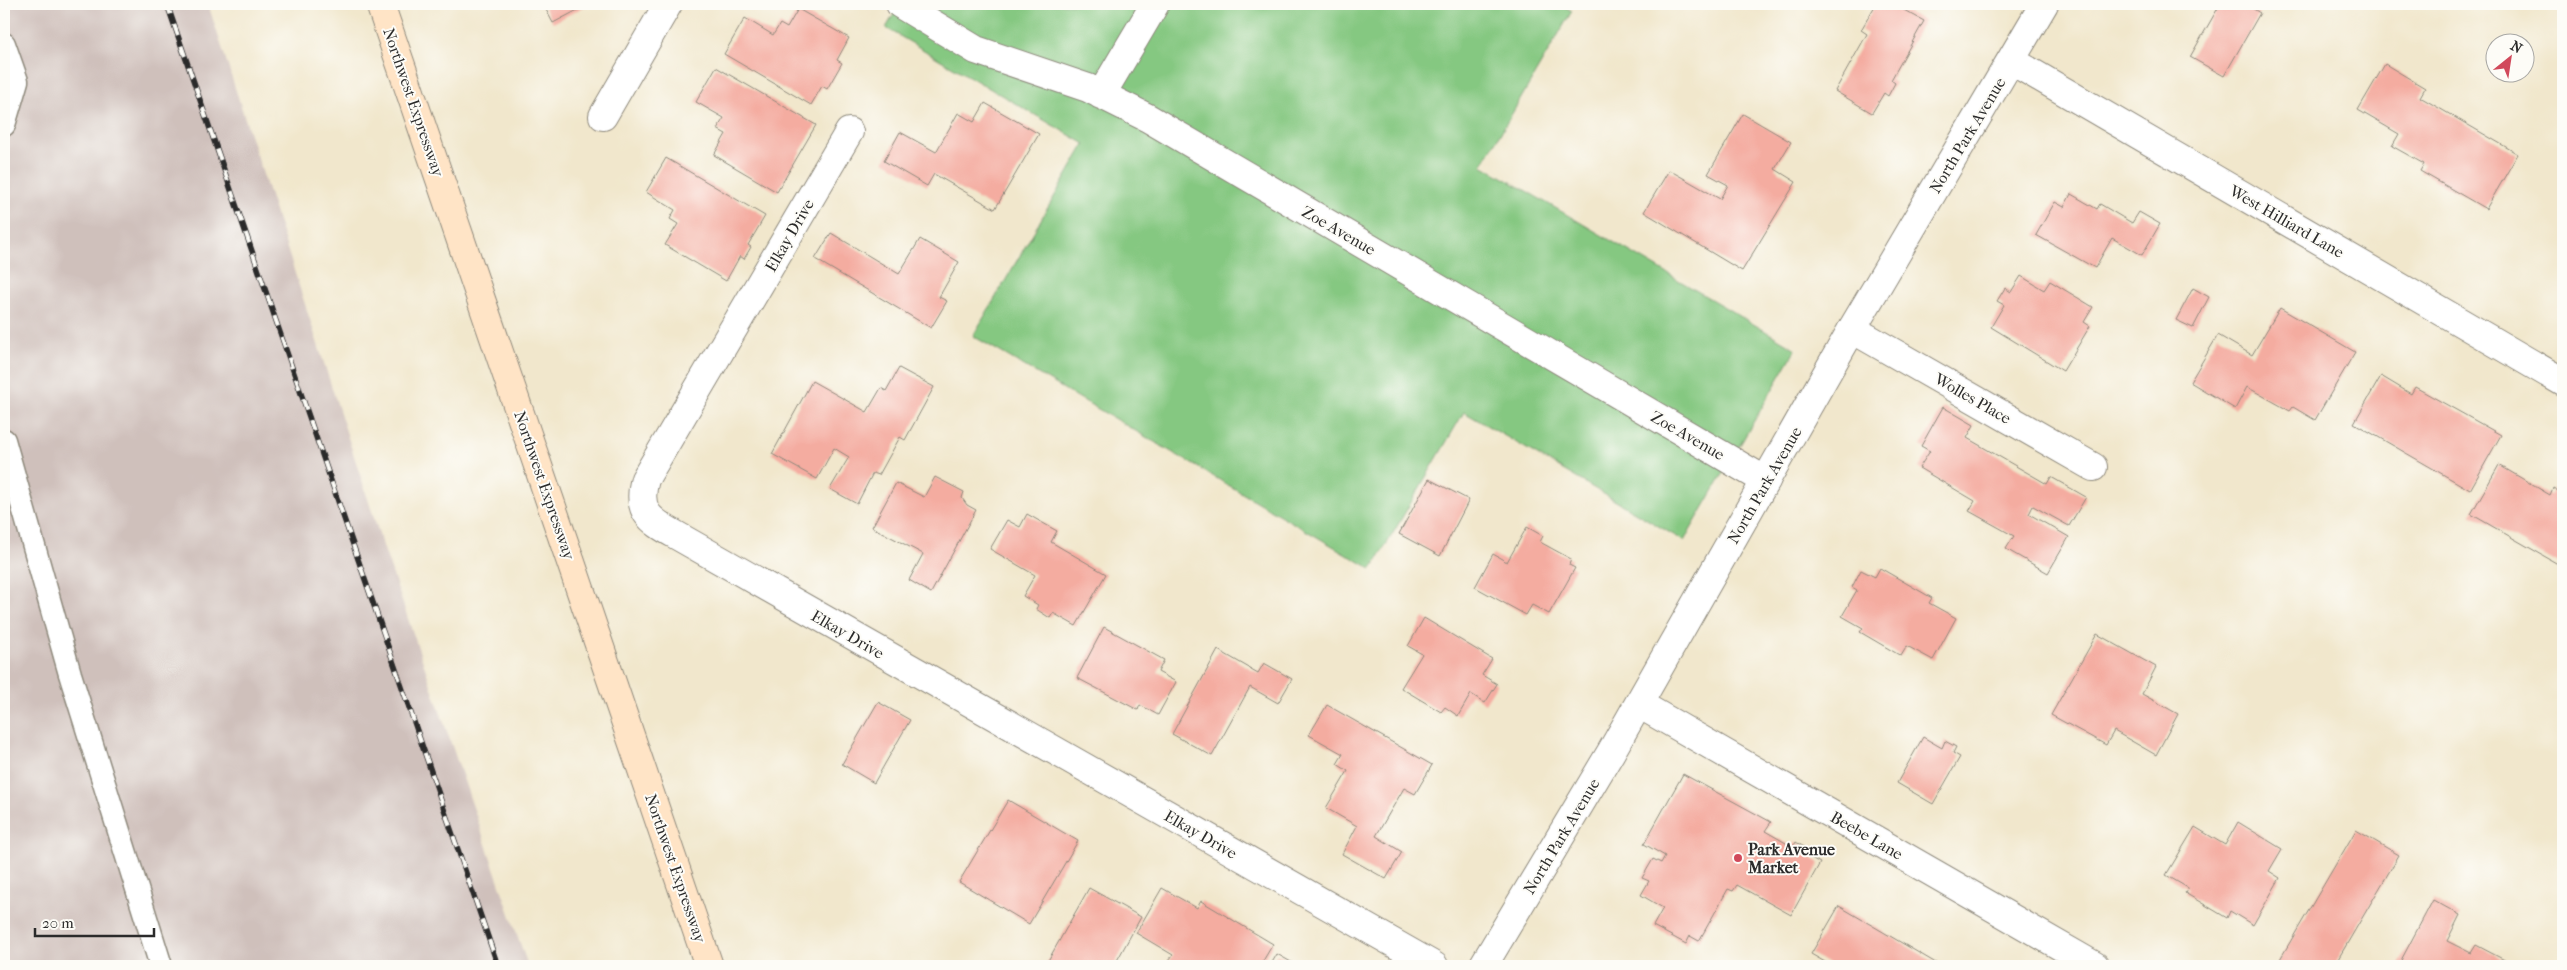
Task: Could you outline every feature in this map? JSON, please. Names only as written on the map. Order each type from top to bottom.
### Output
[{"type":"main road","name":"Northwest Expressway","points":[[380,4],[709,966]]},
{"type":"street","points":[[603,116],[668,4]]},
{"type":"street","name":"Zoe Avenue","points":[[900,4],[976,50],[1088,88],[1148,118],[1766,481]]},
{"type":"street","points":[[1101,95],[1155,4]]},
{"type":"street","name":"North Park Avenue","points":[[1483,966],[1639,704],[1852,329],[2044,4]]},
{"type":"street","name":"West Hilliard Lane","points":[[2012,61],[2563,382]]},
{"type":"street","name":"Elkay Drive","points":[[849,132],[645,479],[642,502],[646,513],[656,523],[676,535],[1434,966]]},
{"type":"street","name":"Wolles Place","points":[[1852,329],[2093,467]]},
{"type":"street","name":"Beebe Lane","points":[[1639,704],[2095,966]]},
{"type":"lane","points":[[4,44],[17,81],[4,125]]},
{"type":"lane","points":[[4,440],[70,674],[161,966]]},
{"type":"shaded area","points":[[4,4],[208,4],[385,552],[528,966],[4,966]]},
{"type":"green space","points":[[900,4],[1560,4],[1572,11],[1482,165],[1796,349],[1684,541],[1464,412],[1372,569],[973,336],[1085,144],[886,28]]},
{"type":"building","points":[[543,4],[589,4],[553,23]]},
{"type":"building","points":[[1876,4],[1893,4],[1924,21],[1891,80],[1895,83],[1888,96],[1884,93],[1872,113],[1835,91],[1867,34],[1861,30]]},
{"type":"building","points":[[2210,4],[2248,4],[2260,13],[2224,76],[2190,57],[2218,8]]},
{"type":"building","points":[[798,9],[849,38],[837,60],[842,63],[827,89],[822,86],[811,105],[724,54],[745,18],[773,35],[780,24],[787,28]]},
{"type":"building","points":[[2385,64],[2425,88],[2420,97],[2518,154],[2486,209],[2420,171],[2424,164],[2392,146],[2399,134],[2358,110]]},
{"type":"building","points":[[716,67],[816,125],[777,192],[714,155],[726,134],[717,129],[724,118],[696,102]]},
{"type":"building","points":[[985,103],[1039,134],[995,209],[934,174],[927,186],[884,161],[900,132],[936,152],[958,113],[974,122]]},
{"type":"building","points":[[1743,114],[1791,142],[1775,169],[1796,182],[1742,271],[1644,212],[1669,170],[1720,199],[1728,185],[1708,174]]},
{"type":"building","points":[[666,158],[765,216],[748,245],[751,247],[744,259],[740,256],[726,281],[665,245],[678,224],[670,219],[675,210],[646,192]]},
{"type":"building","points":[[2071,194],[2097,209],[2100,204],[2132,223],[2139,212],[2160,224],[2142,255],[2112,238],[2095,268],[2036,235],[2055,202],[2064,207]]},
{"type":"building","points":[[831,233],[899,274],[920,239],[959,262],[939,297],[947,301],[931,328],[815,259]]},
{"type":"building","points":[[2021,276],[2044,290],[2050,281],[2093,307],[2084,322],[2090,326],[2063,371],[1991,327],[2004,305],[1997,301],[2005,288],[2011,292]]},
{"type":"building","points":[[2193,288],[2209,297],[2193,328],[2176,320]]},
{"type":"building","points":[[2280,308],[2355,352],[2315,420],[2293,407],[2290,411],[2247,387],[2235,409],[2190,382],[2218,335],[2252,355]]},
{"type":"building","points":[[899,368],[934,387],[905,440],[900,437],[879,475],[873,473],[857,504],[830,489],[849,457],[834,448],[817,479],[772,454],[812,381],[867,412],[881,388],[886,391]]},
{"type":"building","points":[[2381,376],[2411,394],[2415,387],[2501,435],[2470,490],[2354,423]]},
{"type":"building","points":[[1943,407],[1974,425],[1967,438],[2047,484],[2051,477],[2086,497],[2069,526],[2033,506],[2029,514],[2069,537],[2048,573],[2006,549],[2014,536],[1969,511],[1975,501],[1919,468],[1930,451],[1921,446]]},
{"type":"building","points":[[2499,465],[2550,495],[2553,488],[2562,493],[2563,490],[2563,567],[2471,514]]},
{"type":"building","points":[[935,477],[964,492],[962,498],[967,505],[976,510],[931,593],[909,580],[923,554],[872,527],[896,483],[924,497]]},
{"type":"building","points":[[1429,479],[1469,500],[1440,556],[1399,534]]},
{"type":"building","points":[[1027,514],[1057,531],[1051,542],[1106,574],[1076,626],[1053,613],[1050,618],[1036,609],[1038,605],[1023,596],[1035,575],[990,549],[1007,520],[1020,527]]},
{"type":"building","points":[[1527,527],[1543,536],[1540,542],[1571,559],[1569,565],[1575,568],[1549,614],[1532,605],[1526,615],[1475,587],[1493,554],[1507,562]]},
{"type":"building","points":[[1880,568],[1932,598],[1929,603],[1956,618],[1933,660],[1907,646],[1901,656],[1860,632],[1863,628],[1842,616],[1857,590],[1852,587],[1861,570],[1875,577]]},
{"type":"building","points":[[1424,618],[1492,659],[1482,675],[1497,684],[1485,703],[1471,694],[1458,716],[1445,707],[1441,712],[1401,688],[1422,654],[1408,646]]},
{"type":"building","points":[[1104,627],[1164,660],[1158,672],[1176,682],[1158,715],[1140,705],[1138,710],[1077,678]]},
{"type":"building","points":[[2097,634],[2156,667],[2142,694],[2178,714],[2156,755],[2114,731],[2106,745],[2051,715]]},
{"type":"building","points":[[1218,650],[1258,673],[1264,663],[1292,679],[1278,703],[1250,687],[1212,756],[1172,734]]},
{"type":"building","points":[[878,702],[910,720],[874,783],[842,764]]},
{"type":"building","points":[[1327,705],[1432,765],[1415,794],[1404,788],[1376,836],[1402,852],[1386,879],[1342,854],[1357,826],[1326,808],[1348,771],[1337,764],[1343,754],[1309,735]]},
{"type":"building","points":[[1923,737],[1942,748],[1945,741],[1956,747],[1953,753],[1960,757],[1933,804],[1897,783]]},
{"type":"building","name":"Park Avenue Market","points":[[1683,774],[1771,822],[1765,831],[1793,847],[1796,842],[1804,847],[1801,852],[1820,863],[1791,915],[1737,885],[1733,891],[1728,889],[1699,941],[1690,936],[1686,944],[1653,926],[1663,908],[1641,895],[1649,881],[1642,878],[1653,859],[1661,863],[1665,856],[1644,844]]},
{"type":"building","points":[[1008,800],[1078,841],[1029,924],[959,882]]},
{"type":"building","points":[[2238,822],[2282,849],[2269,871],[2280,878],[2253,925],[2230,911],[2227,918],[2185,893],[2188,888],[2166,875],[2195,827],[2225,845]]},
{"type":"building","points":[[2356,830],[2399,855],[2334,966],[2276,966]]},
{"type":"building","points":[[1089,888],[1141,917],[1114,966],[1045,966]]},
{"type":"building","points":[[1162,888],[1197,908],[1201,901],[1273,944],[1260,966],[1179,966],[1169,960],[1173,955],[1136,933]]},
{"type":"building","points":[[2433,900],[2460,915],[2447,941],[2471,953],[2476,945],[2516,966],[2398,966]]},
{"type":"building","points":[[1839,906],[1941,966],[1832,966],[1811,954]]},
{"type":"building","points":[[1277,954],[1298,966],[1270,966]]},
{"type":"railway","points":[[167,4],[498,966]]},
{"type":"place","name":"Park Avenue Market","points":[[1738,858]]}]
